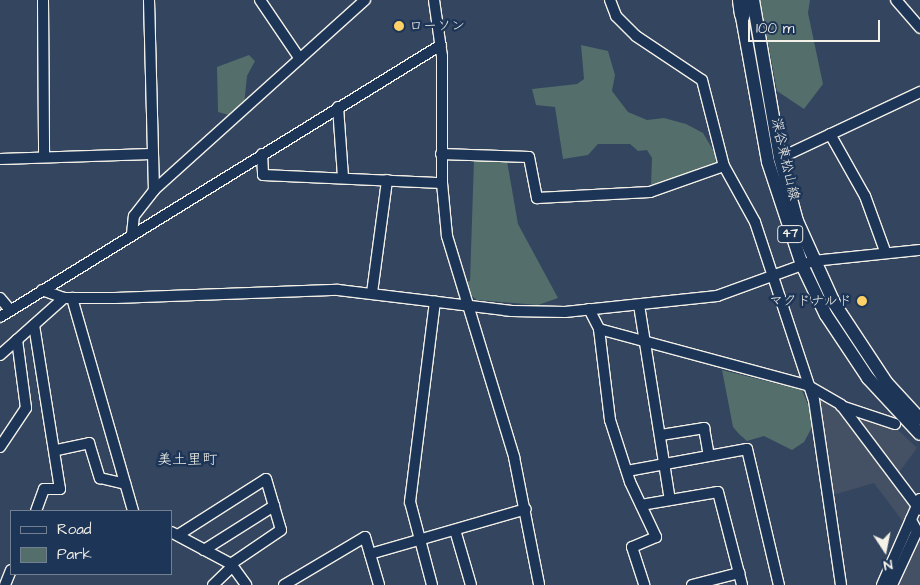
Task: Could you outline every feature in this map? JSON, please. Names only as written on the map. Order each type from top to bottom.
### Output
[{"type":"main road","name":"深谷東松山線","points":[[753,0],[780,158],[808,263],[826,315],[868,378],[920,434]]},
{"type":"main road","name":"深谷東松山線","points":[[740,5],[777,199],[808,263],[864,351],[920,419]]},
{"type":"street","points":[[43,0],[44,155]]},
{"type":"street","points":[[149,0],[151,154],[154,190]]},
{"type":"street","points":[[260,0],[300,59]]},
{"type":"street","points":[[132,234],[134,216],[154,190],[365,0]]},
{"type":"street","points":[[434,0],[441,45],[442,184],[447,236],[526,509],[539,585]]},
{"type":"street","points":[[610,0],[616,16],[636,36],[702,80],[724,166],[755,222],[819,421],[841,585]]},
{"type":"street","points":[[896,0],[920,28]]},
{"type":"street","points":[[0,317],[441,45]]},
{"type":"street","points":[[780,158],[920,92]]},
{"type":"street","points":[[338,107],[343,177]]},
{"type":"street","points":[[830,134],[865,196],[885,252]]},
{"type":"street","points":[[0,159],[44,155],[151,154]]},
{"type":"street","points":[[262,154],[263,174],[442,184]]},
{"type":"street","points":[[442,154],[529,157],[537,198],[650,192],[724,166]]},
{"type":"street","points":[[372,294],[387,180]]},
{"type":"street","points":[[42,290],[68,298],[214,297],[326,289],[527,312],[589,310],[717,296],[808,263],[885,252],[920,250]]},
{"type":"street","points":[[0,298],[10,310]]},
{"type":"street","points":[[1,352],[68,298]]},
{"type":"street","points":[[68,298],[133,510]]},
{"type":"street","points":[[432,585],[418,540],[410,481],[435,302]]},
{"type":"street","points":[[639,305],[642,340],[661,436],[670,500]]},
{"type":"street","points":[[589,310],[599,329],[610,420],[627,471],[656,536],[632,547],[644,585]]},
{"type":"street","points":[[34,325],[57,450],[60,489],[44,489],[36,510]]},
{"type":"street","points":[[599,329],[642,340],[723,366],[806,385],[840,405],[895,424]]},
{"type":"street","points":[[0,447],[26,408],[16,340]]},
{"type":"street","points":[[840,405],[919,506],[882,585]]},
{"type":"street","points":[[661,436],[704,428],[709,456]]},
{"type":"street","points":[[57,450],[90,443],[100,478],[125,484]]},
{"type":"street","points":[[627,471],[747,449],[779,585]]},
{"type":"street","points":[[212,585],[232,565],[282,530],[266,479],[175,534],[232,565],[246,585]]},
{"type":"street","points":[[641,505],[718,492],[742,585]]},
{"type":"street","points":[[204,550],[274,506]]},
{"type":"street","points":[[370,554],[526,509]]},
{"type":"street","points":[[892,585],[917,531],[912,520]]},
{"type":"street","points":[[455,530],[471,585]]},
{"type":"street","points":[[284,585],[365,537],[379,585]]},
{"type":"street","points":[[5,585],[10,572]]},
{"type":"street","points":[[692,585],[739,573]]},
{"type":"shaded area","points":[[814,393],[896,428],[917,448],[895,478],[920,507],[920,585],[885,585],[904,523],[874,483],[833,495]]},
{"type":"green space","points":[[760,0],[810,0],[808,13],[823,84],[804,109],[777,91]]},
{"type":"green space","points":[[581,45],[608,51],[615,75],[612,91],[628,112],[647,120],[664,118],[686,124],[703,133],[716,155],[715,166],[651,185],[652,158],[647,150],[638,151],[630,144],[598,144],[588,155],[563,159],[555,107],[536,105],[532,89],[577,84],[584,79]]},
{"type":"green space","points":[[249,55],[255,61],[247,76],[244,105],[229,115],[218,112],[217,67]]},
{"type":"green space","points":[[474,159],[507,161],[518,224],[558,298],[538,305],[477,300],[469,294],[465,283],[470,281]]},
{"type":"green space","points":[[722,370],[802,390],[815,422],[804,442],[792,450],[764,436],[747,441],[739,434],[733,427]]},
{"type":"place","name":"ローソン","points":[[399,26]]},
{"type":"place","name":"マクドナルド","points":[[862,301]]},
{"type":"district","name":"美土里町","points":[[187,460]]}]
